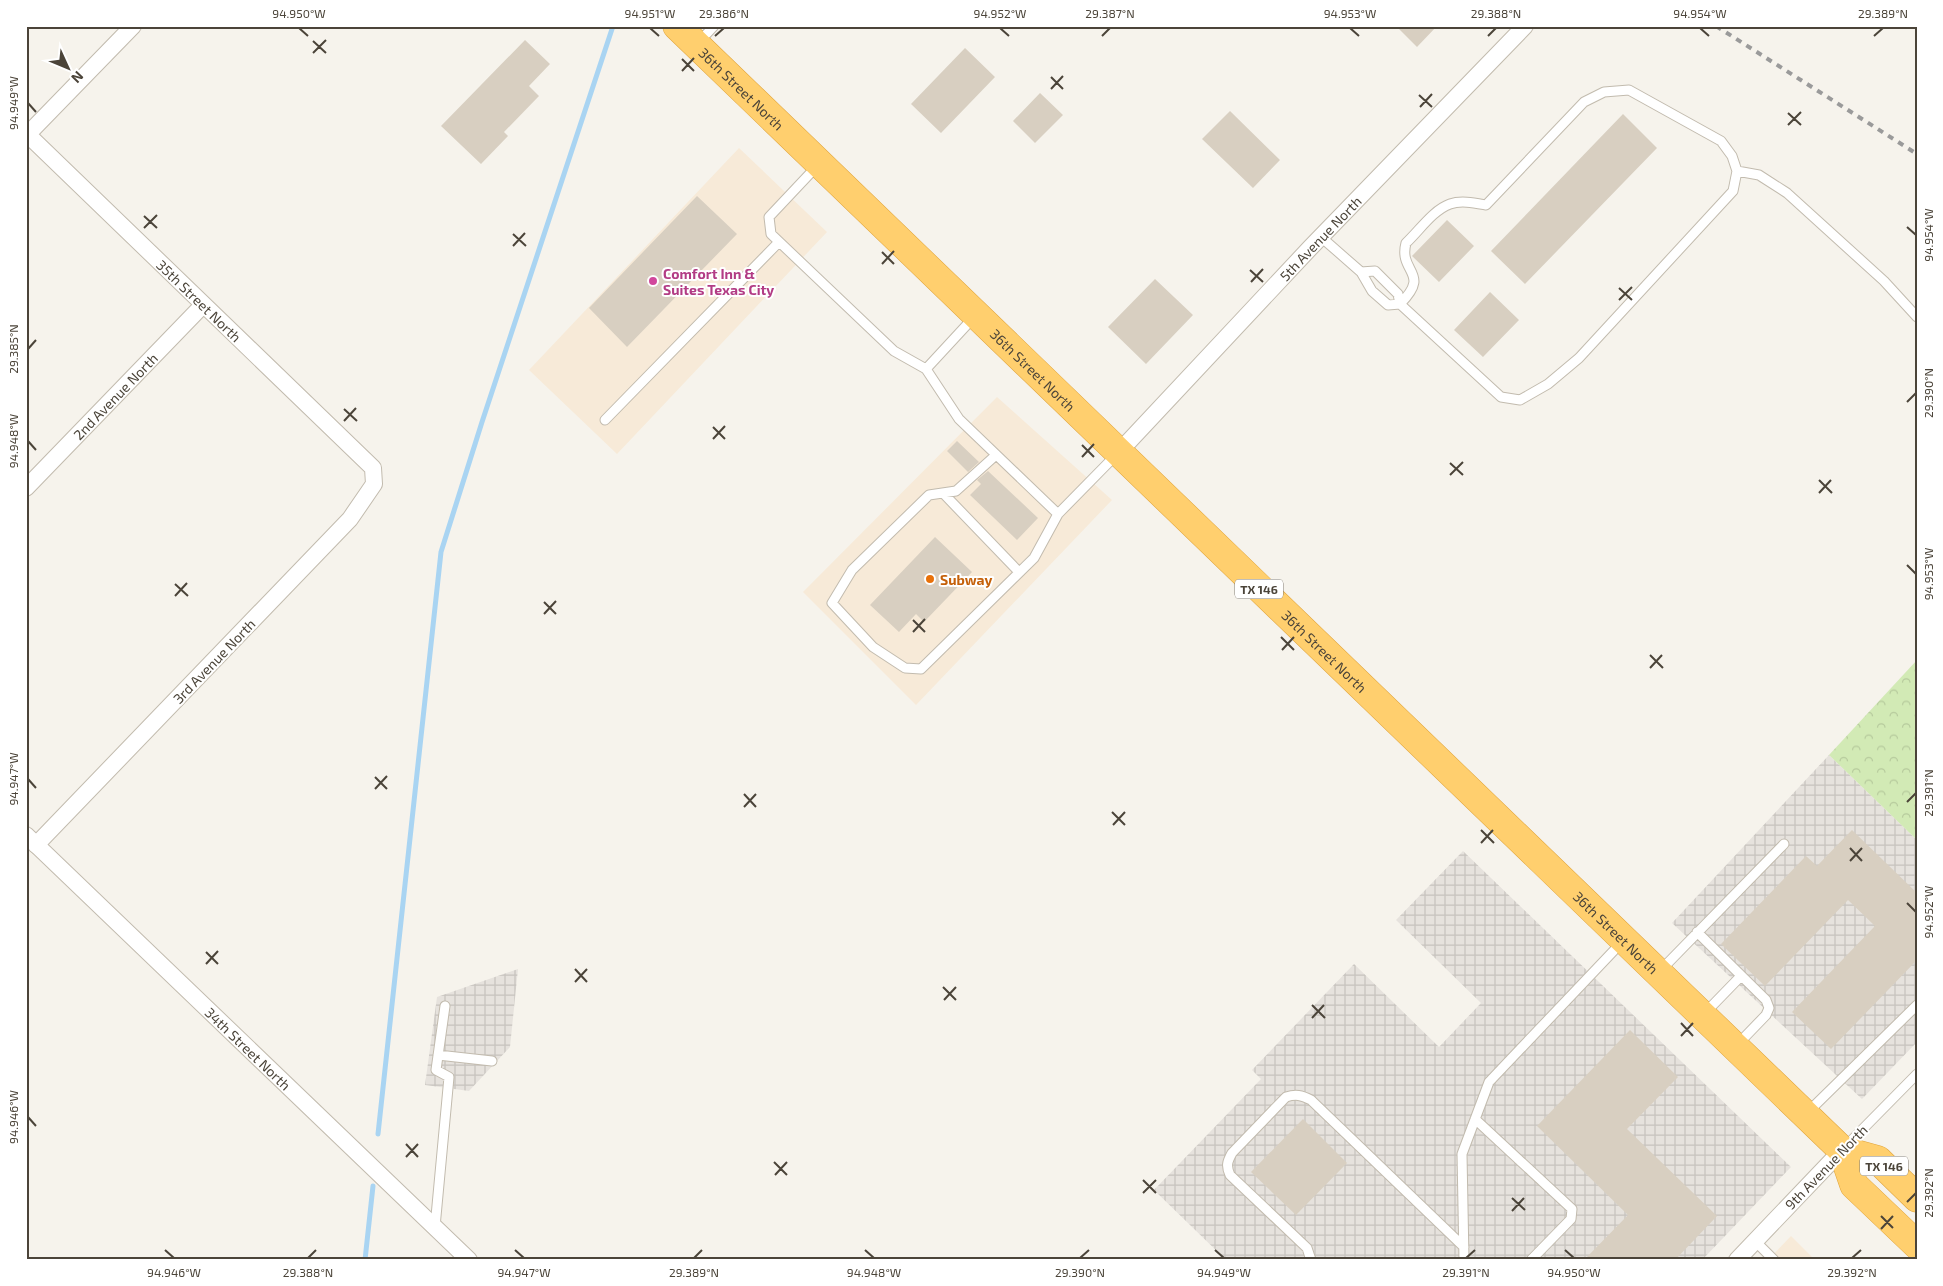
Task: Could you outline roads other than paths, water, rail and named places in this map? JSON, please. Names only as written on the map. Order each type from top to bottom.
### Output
[{"type":"highway","name":"36th Street North","points":[[677,26],[705,36],[820,164],[1842,1150]]},
{"type":"highway","name":"TX 146","points":[[1842,1150],[1878,1160],[1917,1198]]},
{"type":"highway","name":"TX 146","points":[[1842,1150],[1854,1185],[1917,1245]]},
{"type":"street","points":[[27,134],[133,26]]},
{"type":"street","name":"5th Avenue North","points":[[1118,453],[1321,237],[1525,26]]},
{"type":"street","name":"35th Street North","points":[[27,134],[373,468]]},
{"type":"street","name":"2nd Avenue North","points":[[26,488],[203,305]]},
{"type":"street","name":"3rd Avenue North","points":[[31,840],[350,519],[374,484],[373,468]]},
{"type":"street","name":"34th Street North","points":[[31,840],[469,1260]]},
{"type":"street","name":"9th Avenue North","points":[[1737,1260],[1842,1150]]},
{"type":"lane","points":[[1321,237],[1361,272],[1372,291],[1388,305],[1400,304],[1413,291],[1415,279],[1404,251],[1406,243],[1440,210],[1451,204],[1464,202],[1486,205],[1584,102],[1604,92],[1629,90],[1721,141],[1732,156],[1737,171],[1733,191],[1579,358],[1548,384],[1520,400],[1501,397],[1400,304],[1398,294],[1375,271],[1361,272]]},
{"type":"lane","points":[[820,164],[769,217],[771,234],[894,351],[926,369],[959,419],[1058,514]]},
{"type":"lane","points":[[1737,171],[1759,175],[1787,193],[1884,281],[1917,318]]},
{"type":"lane","points":[[605,420],[779,242]]},
{"type":"lane","points":[[926,369],[976,315]]},
{"type":"lane","points":[[996,455],[956,491],[929,494],[852,570],[832,603],[873,647],[905,668],[921,669],[1034,558],[1058,514],[1118,453]]},
{"type":"lane","points":[[943,493],[1019,572]]},
{"type":"lane","points":[[1658,972],[1784,844]]},
{"type":"lane","points":[[1697,932],[1766,1000],[1769,1008],[1766,1015],[1736,1047]]},
{"type":"lane","points":[[1464,1260],[1462,1154],[1489,1082],[1624,940]]},
{"type":"lane","points":[[1702,1015],[1742,976]]},
{"type":"lane","points":[[1806,1114],[1917,1005]]},
{"type":"lane","points":[[435,1227],[449,1077],[436,1070],[445,1006]]},
{"type":"lane","points":[[438,1055],[492,1061]]},
{"type":"lane","name":"9th Avenue North","points":[[1842,1150],[1917,1074]]},
{"type":"lane","points":[[1311,1260],[1307,1248],[1230,1175],[1226,1168],[1232,1153],[1286,1097],[1293,1095],[1302,1095],[1311,1100],[1464,1247]]},
{"type":"lane","points":[[1475,1119],[1572,1209],[1571,1219],[1531,1260]]},
{"type":"lane","points":[[1754,1241],[1774,1260]]},
{"type":"waterway","points":[[378,1134],[441,552],[613,26]]},
{"type":"waterway","points":[[365,1260],[373,1186]]},
{"type":"railway","points":[[1716,26],[1917,154]]},
{"type":"place","name":"Comfort Inn & Suites Texas City","points":[[653,281]]},
{"type":"place","name":"Subway","points":[[930,579]]}]
